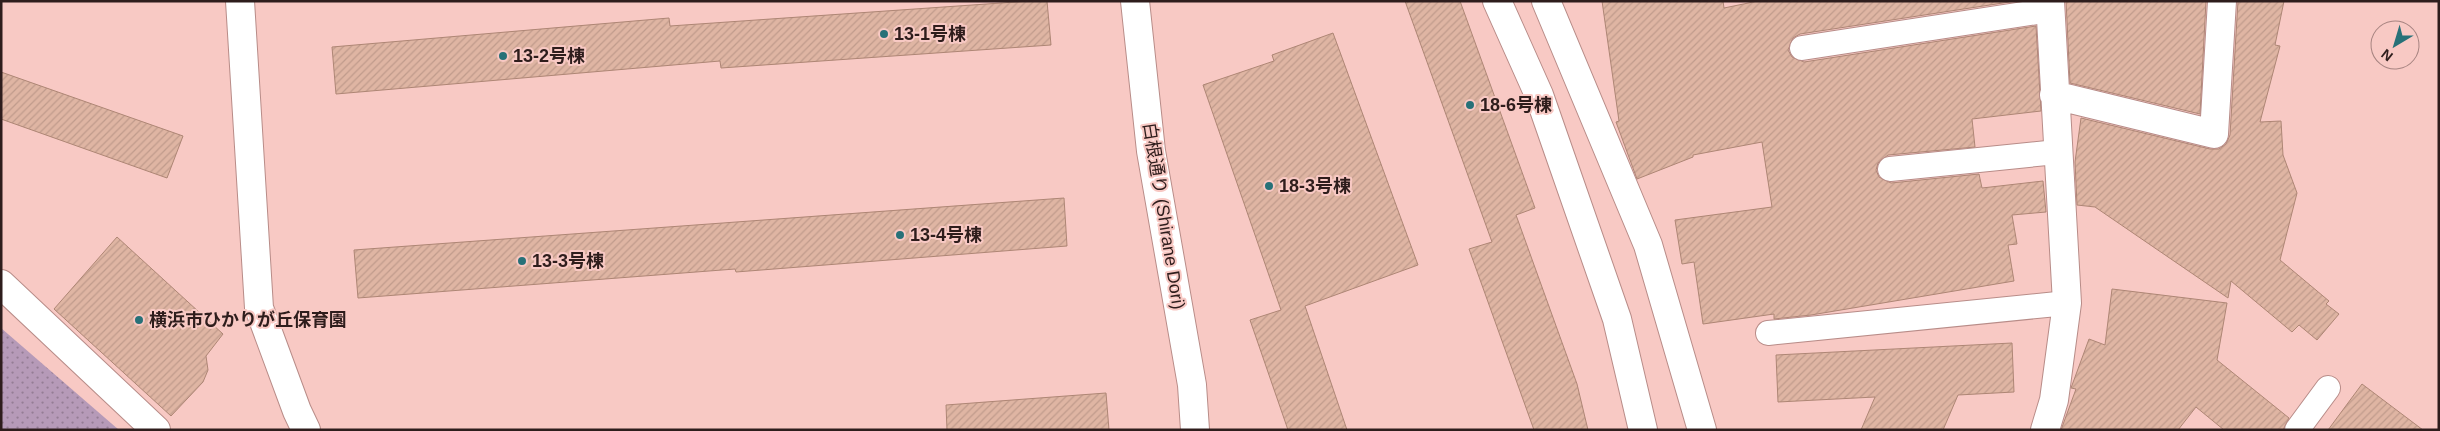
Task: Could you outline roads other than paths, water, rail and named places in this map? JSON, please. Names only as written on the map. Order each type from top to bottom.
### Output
[{"type":"street","points":[[240,1],[259,308],[297,411],[306,430]]},
{"type":"street","name":"白根通り (Shirane Dori)","points":[[1134,1],[1151,151],[1192,385],[1195,430]]},
{"type":"street","points":[[1497,1],[1539,95],[1617,319],[1643,430]]},
{"type":"street","points":[[1546,1],[1648,245],[1702,430]]},
{"type":"street","points":[[2054,95],[2214,134],[2222,1]]},
{"type":"street","points":[[2045,430],[2054,400],[2067,304],[2050,6]]},
{"type":"street","points":[[1,284],[156,430]]},
{"type":"lane","points":[[1802,48],[2050,6]]},
{"type":"lane","points":[[1890,169],[2057,152]]},
{"type":"lane","points":[[1768,333],[2067,304]]},
{"type":"lane","points":[[2297,430],[2328,388]]},
{"type":"place","name":"13-1号棟","points":[[884,34]]},
{"type":"place","name":"13-2号棟","points":[[503,56]]},
{"type":"place","name":"18-6号棟","points":[[1470,105]]},
{"type":"place","name":"18-3号棟","points":[[1269,186]]},
{"type":"place","name":"13-4号棟","points":[[900,235]]},
{"type":"place","name":"13-3号棟","points":[[522,261]]},
{"type":"place","name":"横浜市ひかりが丘保育園","points":[[139,320]]}]
